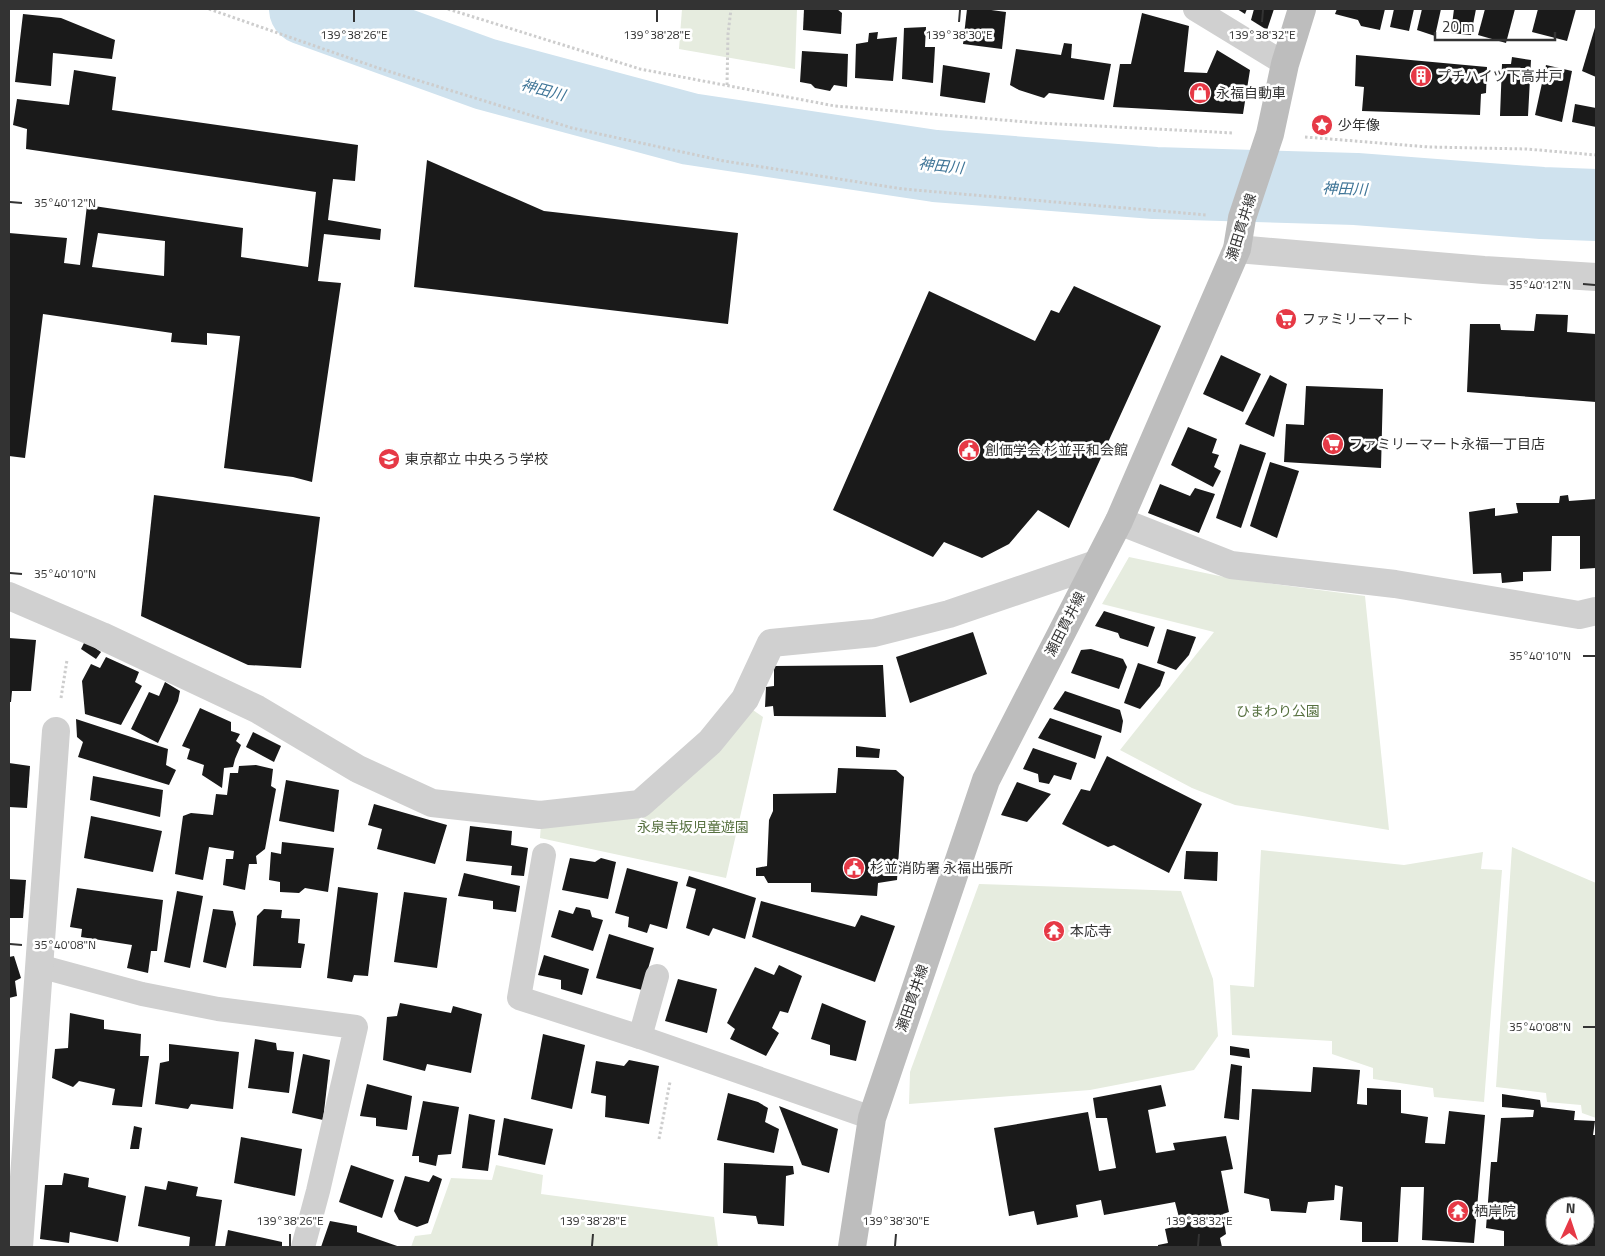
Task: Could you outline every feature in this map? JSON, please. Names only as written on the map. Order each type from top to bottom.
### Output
[{"type":"main road","name":"瀬田貫井線","points":[[852,1247],[872,1118],[986,780],[1119,521],[1237,250],[1244,212],[1267,142],[1284,64],[1302,9]]},
{"type":"street","points":[[1237,250],[1596,277]]},
{"type":"street","points":[[1119,521],[1230,564],[1395,584],[1579,615],[1596,612]]},
{"type":"street","points":[[9,596],[72,623],[257,709],[358,769],[432,803],[540,815],[640,804],[710,742],[745,699],[771,643],[874,633],[949,614],[1096,564]]},
{"type":"street","points":[[19,1247],[56,731]]},
{"type":"lane","points":[[1195,9],[1284,64]]},
{"type":"lane","points":[[544,855],[519,998],[676,1049],[872,1118]]},
{"type":"lane","points":[[39,966],[142,994],[218,1009],[356,1027],[318,1191],[302,1247]]},
{"type":"lane","points":[[640,1037],[657,976]]},
{"type":"path","points":[[209,9],[378,68],[572,128],[724,160],[903,189],[1244,212]]},
{"type":"path","points":[[448,9],[640,68],[835,106],[1267,142],[1527,149],[1596,155]]},
{"type":"path","points":[[727,85],[728,34],[731,9]]},
{"type":"path","points":[[56,731],[72,623]]},
{"type":"path","points":[[659,1139],[676,1049]]},
{"type":"green space","points":[[682,9],[797,9],[795,69],[679,49]]},
{"type":"green space","name":"ひまわり公園","points":[[1129,557],[1229,578],[1365,596],[1389,830],[1235,805],[1192,788],[1120,750],[1214,632],[1102,604]]},
{"type":"green space","name":"永泉寺坂児童遊園","points":[[750,708],[763,717],[726,878],[540,838],[541,824],[643,812]]},
{"type":"green space","points":[[1512,847],[1596,883],[1596,1118],[1582,1113],[1581,1105],[1547,1102],[1546,1093],[1496,1087]]},
{"type":"green space","points":[[1261,850],[1404,865],[1483,852],[1481,869],[1502,870],[1484,1102],[1434,1097],[1433,1088],[1373,1079],[1373,1068],[1332,1054],[1332,1041],[1232,1035],[1230,985],[1254,987]]},
{"type":"green space","points":[[979,884],[1181,891],[1213,979],[1218,1036],[1194,1070],[1090,1090],[909,1104],[910,1072]]},
{"type":"green space","points":[[496,1165],[543,1175],[541,1194],[714,1217],[718,1247],[411,1247],[415,1236],[431,1234],[451,1178],[492,1180]]},
{"type":"building","points":[[804,9],[837,9],[842,13],[841,34],[803,30]]},
{"type":"building","points":[[967,9],[1006,12],[1002,49],[963,44]]},
{"type":"building","points":[[1237,9],[1247,9],[1245,14]]},
{"type":"building","points":[[1254,9],[1274,9],[1267,30],[1251,20]]},
{"type":"building","points":[[1337,9],[1385,9],[1380,30],[1361,26],[1358,20],[1335,14]]},
{"type":"building","points":[[1394,9],[1414,9],[1409,31],[1390,27]]},
{"type":"building","points":[[1422,9],[1441,9],[1435,36],[1417,30]]},
{"type":"building","points":[[1454,9],[1476,9],[1471,35],[1451,33]]},
{"type":"building","points":[[1485,9],[1515,9],[1506,43],[1478,35]]},
{"type":"building","points":[[1538,9],[1576,9],[1567,41],[1532,32]]},
{"type":"building","points":[[1142,13],[1189,26],[1184,72],[1207,73],[1217,50],[1250,70],[1243,114],[1113,107],[1120,64],[1131,64]]},
{"type":"building","points":[[23,14],[61,18],[115,40],[112,59],[53,53],[51,86],[15,82]]},
{"type":"building","points":[[1596,24],[1596,77],[1582,71]]},
{"type":"building","points":[[926,27],[925,47],[935,47],[933,83],[902,79],[904,28]]},
{"type":"building","points":[[878,32],[877,39],[897,37],[893,81],[855,78],[856,44],[868,42],[869,33]]},
{"type":"building","points":[[1064,43],[1072,44],[1071,58],[1111,64],[1104,100],[1049,93],[1044,98],[1010,85],[1016,49],[1061,55]]},
{"type":"building","points":[[802,51],[848,54],[847,87],[834,85],[830,91],[800,82]]},
{"type":"building","name":"プチハイツ下高井戸","points":[[1356,55],[1487,67],[1486,93],[1481,94],[1480,115],[1362,111],[1364,87],[1355,86]]},
{"type":"building","points":[[1512,57],[1531,60],[1528,116],[1500,116],[1502,64],[1511,64]]},
{"type":"building","points":[[943,65],[990,73],[985,103],[940,96]]},
{"type":"building","points":[[1546,65],[1572,71],[1562,122],[1535,115]]},
{"type":"building","points":[[74,70],[116,77],[112,110],[358,145],[355,181],[333,179],[328,220],[381,229],[380,240],[324,234],[318,281],[341,283],[312,482],[293,477],[224,468],[240,336],[207,333],[207,345],[171,342],[172,333],[43,314],[25,458],[9,456],[9,233],[67,238],[64,263],[80,265],[87,205],[243,228],[241,257],[308,267],[316,192],[26,149],[27,129],[13,125],[17,99],[69,105]],"holes":[[[98,233],[165,241],[164,276],[92,267]]]},
{"type":"building","points":[[1575,104],[1596,108],[1596,127],[1572,122]]},
{"type":"building","points":[[427,160],[544,211],[738,233],[728,324],[414,287]]},
{"type":"building","points":[[1074,286],[1161,326],[1069,528],[1038,510],[1009,544],[982,558],[944,542],[933,557],[833,510],[929,291],[1035,341],[1051,310],[1059,313]]},
{"type":"building","points":[[1536,314],[1568,315],[1567,332],[1596,334],[1596,402],[1467,392],[1470,324],[1500,324],[1501,330],[1534,331]]},
{"type":"building","points":[[1221,355],[1261,374],[1243,412],[1203,394]]},
{"type":"building","points":[[1270,375],[1287,384],[1274,437],[1245,424]]},
{"type":"building","name":"ファミリーマート永福一丁目店","points":[[1306,386],[1383,389],[1381,468],[1284,462],[1286,424],[1304,425]]},
{"type":"building","points":[[1188,427],[1217,439],[1212,453],[1219,455],[1214,467],[1221,471],[1213,487],[1171,465]]},
{"type":"building","points":[[1240,444],[1266,453],[1241,528],[1216,518]]},
{"type":"building","points":[[1270,462],[1299,471],[1277,538],[1250,526]]},
{"type":"building","points":[[1160,484],[1190,496],[1195,488],[1215,494],[1199,533],[1148,513]]},
{"type":"building","points":[[154,495],[320,517],[301,668],[248,665],[141,616]]},
{"type":"building","points":[[1568,495],[1569,501],[1596,499],[1596,568],[1580,569],[1580,536],[1552,536],[1551,571],[1523,572],[1523,581],[1502,583],[1501,573],[1473,574],[1469,512],[1495,508],[1495,516],[1518,513],[1516,503],[1559,503],[1560,496]]},
{"type":"building","points":[[1104,611],[1155,627],[1148,647],[1120,638],[1118,633],[1095,626]]},
{"type":"building","points":[[1167,629],[1196,637],[1189,655],[1176,670],[1157,663]]},
{"type":"building","points":[[973,632],[987,674],[910,703],[896,657]]},
{"type":"building","points":[[9,638],[36,640],[31,691],[12,691],[11,702],[9,702]]},
{"type":"building","points":[[85,641],[101,652],[96,659],[81,649]]},
{"type":"building","points":[[1091,649],[1123,659],[1127,667],[1119,689],[1071,673],[1081,650]]},
{"type":"building","points":[[106,657],[139,672],[135,682],[142,686],[121,725],[85,714],[82,681],[91,664],[100,668]]},
{"type":"building","points":[[1138,663],[1165,672],[1160,686],[1140,709],[1124,703]]},
{"type":"building","points":[[883,665],[886,717],[774,716],[773,706],[765,707],[766,687],[774,686],[774,666]]},
{"type":"building","points":[[165,682],[180,691],[178,701],[158,743],[131,729],[149,692],[159,696]]},
{"type":"building","points":[[1065,691],[1120,710],[1123,721],[1121,733],[1053,709]]},
{"type":"building","points":[[200,708],[231,722],[231,731],[240,734],[236,741],[241,745],[233,767],[224,768],[222,788],[202,775],[204,765],[187,759],[190,749],[182,746]]},
{"type":"building","points":[[1050,718],[1102,736],[1095,759],[1038,738]]},
{"type":"building","points":[[76,719],[168,749],[166,765],[176,770],[169,785],[78,757],[83,742],[77,737]]},
{"type":"building","points":[[253,732],[281,746],[274,762],[246,747]]},
{"type":"building","points":[[856,746],[880,749],[879,758],[856,757]]},
{"type":"building","points":[[1033,748],[1077,763],[1071,780],[1054,775],[1049,784],[1039,782],[1038,774],[1023,769]]},
{"type":"building","points":[[1107,756],[1202,804],[1169,873],[1114,845],[1108,847],[1062,824],[1081,789],[1090,791]]},
{"type":"building","points":[[9,763],[30,766],[27,808],[9,807]]},
{"type":"building","points":[[256,765],[273,769],[271,786],[276,789],[265,849],[256,856],[257,864],[249,864],[245,890],[223,885],[226,859],[233,859],[234,851],[209,847],[203,880],[175,874],[183,816],[191,813],[213,815],[216,794],[227,795],[230,773],[238,773],[239,766]]},
{"type":"building","points":[[838,768],[896,770],[904,777],[897,880],[878,883],[877,896],[811,892],[811,883],[768,883],[764,876],[756,876],[756,868],[767,866],[769,820],[773,811],[773,794],[836,793]]},
{"type":"building","points":[[93,776],[163,790],[160,817],[90,800]]},
{"type":"building","points":[[286,780],[339,790],[334,832],[279,821]]},
{"type":"building","points":[[1017,782],[1051,794],[1027,822],[1001,815]]},
{"type":"building","points":[[374,804],[447,825],[435,864],[377,849],[382,829],[368,825]]},
{"type":"building","points":[[91,816],[162,831],[153,872],[84,858]]},
{"type":"building","points":[[470,826],[512,831],[511,845],[528,848],[524,876],[511,875],[512,866],[466,861]]},
{"type":"building","points":[[282,842],[334,848],[328,892],[305,888],[299,893],[280,892],[280,882],[269,880],[271,852],[281,854]]},
{"type":"building","points":[[1186,851],[1218,852],[1217,881],[1184,879]]},
{"type":"building","points":[[570,858],[595,862],[601,858],[616,862],[608,899],[562,890]]},
{"type":"building","points":[[627,868],[678,882],[667,929],[650,924],[647,933],[628,927],[629,917],[615,913]]},
{"type":"building","points":[[464,873],[520,886],[516,912],[493,909],[493,901],[458,896]]},
{"type":"building","points":[[689,876],[756,898],[745,939],[713,928],[709,936],[686,928],[696,889],[686,886]]},
{"type":"building","points":[[9,879],[26,880],[23,918],[9,918]]},
{"type":"building","points":[[338,887],[378,893],[368,976],[354,975],[352,982],[327,978]]},
{"type":"building","points":[[77,888],[163,900],[157,951],[151,951],[148,973],[127,968],[132,945],[81,937],[82,929],[70,927]]},
{"type":"building","points":[[177,891],[203,896],[190,968],[164,962]]},
{"type":"building","points":[[404,892],[447,898],[437,968],[394,962]]},
{"type":"building","points":[[761,901],[855,927],[861,915],[895,926],[875,982],[752,937]]},
{"type":"building","points":[[576,907],[590,910],[592,917],[603,920],[593,951],[551,937],[559,910],[573,914]]},
{"type":"building","points":[[213,909],[233,911],[236,924],[226,968],[203,962]]},
{"type":"building","points":[[264,909],[282,910],[281,918],[300,919],[298,943],[305,944],[301,968],[253,966],[257,916]]},
{"type":"building","points":[[609,934],[654,948],[642,990],[596,978]]},
{"type":"building","points":[[544,955],[589,969],[582,995],[561,989],[561,980],[538,975]]},
{"type":"building","points":[[14,956],[21,978],[15,981],[17,996],[9,998],[9,957]]},
{"type":"building","points":[[779,965],[802,976],[788,1013],[780,1011],[772,1028],[779,1033],[766,1056],[730,1039],[735,1029],[727,1023],[755,967],[774,975]]},
{"type":"building","points":[[678,979],[717,989],[707,1033],[665,1021]]},
{"type":"building","points":[[400,1003],[451,1013],[453,1006],[482,1014],[471,1073],[427,1064],[425,1071],[383,1060],[387,1017],[397,1016]]},
{"type":"building","points":[[822,1003],[866,1021],[856,1061],[830,1055],[830,1045],[811,1039]]},
{"type":"building","points":[[70,1013],[104,1020],[104,1029],[141,1034],[140,1056],[149,1056],[142,1107],[112,1105],[115,1089],[79,1081],[73,1087],[52,1078],[55,1049],[68,1048]]},
{"type":"building","points":[[543,1034],[585,1045],[572,1109],[531,1099]]},
{"type":"building","points":[[255,1039],[276,1043],[277,1050],[294,1052],[289,1093],[248,1088]]},
{"type":"building","points":[[169,1044],[239,1052],[233,1109],[191,1104],[188,1109],[155,1104],[160,1063],[169,1061]]},
{"type":"building","points":[[1230,1046],[1249,1049],[1250,1058],[1230,1055]]},
{"type":"building","points":[[303,1054],[330,1060],[323,1120],[292,1113]]},
{"type":"building","points":[[629,1060],[659,1066],[649,1124],[605,1117],[606,1096],[591,1093],[596,1061],[624,1066]]},
{"type":"building","points":[[1231,1064],[1242,1066],[1239,1120],[1224,1118]]},
{"type":"building","points":[[1313,1067],[1360,1070],[1357,1104],[1367,1105],[1367,1088],[1401,1090],[1401,1113],[1428,1117],[1425,1143],[1445,1144],[1449,1111],[1485,1115],[1474,1243],[1422,1240],[1424,1187],[1401,1187],[1398,1242],[1362,1242],[1362,1222],[1340,1220],[1343,1187],[1335,1185],[1334,1200],[1308,1202],[1306,1213],[1271,1211],[1269,1199],[1244,1193],[1252,1089],[1311,1092]]},
{"type":"building","points":[[367,1084],[412,1096],[407,1130],[376,1126],[376,1118],[360,1116]]},
{"type":"building","points":[[1161,1085],[1166,1106],[1148,1110],[1156,1153],[1175,1150],[1173,1143],[1226,1136],[1233,1169],[1221,1171],[1229,1212],[1223,1214],[1226,1234],[1220,1238],[1222,1247],[1158,1247],[1158,1245],[1168,1243],[1165,1229],[1181,1225],[1175,1202],[1104,1215],[1101,1200],[1076,1205],[1078,1217],[1037,1225],[1034,1211],[1009,1216],[994,1128],[1088,1112],[1099,1171],[1116,1168],[1107,1118],[1096,1118],[1093,1098]]},
{"type":"building","points":[[728,1093],[758,1102],[768,1108],[765,1122],[779,1129],[774,1153],[717,1140]]},
{"type":"building","points":[[1502,1094],[1540,1100],[1541,1107],[1575,1111],[1574,1120],[1595,1121],[1593,1135],[1596,1135],[1596,1247],[1504,1247],[1504,1231],[1486,1228],[1491,1162],[1497,1162],[1501,1118],[1533,1117],[1534,1110],[1502,1107]]},
{"type":"building","points":[[423,1101],[459,1107],[451,1154],[438,1155],[436,1166],[419,1162],[419,1156],[412,1156]]},
{"type":"building","points":[[779,1106],[838,1129],[829,1173],[802,1165]]},
{"type":"building","points":[[469,1114],[495,1120],[488,1171],[462,1168]]},
{"type":"building","points":[[504,1118],[553,1129],[545,1165],[498,1155]]},
{"type":"building","points":[[134,1126],[142,1128],[139,1149],[130,1149]]},
{"type":"building","points":[[241,1137],[302,1149],[295,1196],[234,1183]]},
{"type":"building","points":[[724,1163],[793,1166],[794,1174],[786,1176],[784,1226],[758,1224],[756,1216],[723,1213]]},
{"type":"building","points":[[351,1165],[394,1180],[382,1218],[339,1202]]},
{"type":"building","points":[[64,1173],[89,1178],[88,1187],[126,1196],[118,1242],[70,1232],[69,1243],[40,1239],[45,1185],[62,1185]]},
{"type":"building","points":[[433,1175],[442,1179],[428,1223],[417,1227],[399,1220],[394,1211],[405,1176],[429,1182]]},
{"type":"building","points":[[168,1181],[198,1187],[196,1196],[222,1200],[215,1247],[189,1247],[190,1237],[138,1226],[145,1186],[166,1190]]},
{"type":"building","points":[[330,1221],[357,1226],[357,1232],[400,1247],[321,1247]]},
{"type":"building","points":[[228,1230],[282,1242],[282,1247],[225,1247]]},
{"type":"waterway","name":"神田川","points":[[305,9],[485,74],[690,129],[935,166],[1155,183],[1356,189],[1542,203],[1596,205]]},
{"type":"place","name":"プチハイツ下高井戸","points":[[1421,76]]},
{"type":"place","name":"永福自動車","points":[[1200,93]]},
{"type":"place","name":"少年像","points":[[1322,125]]},
{"type":"place","name":"ファミリーマート","points":[[1286,319]]},
{"type":"place","name":"ファミリーマート永福一丁目店","points":[[1333,444]]},
{"type":"place","name":"創価学会 杉並平和会館","points":[[969,450]]},
{"type":"place","name":"東京都立 中央ろう学校","points":[[389,459]]},
{"type":"place","name":"杉並消防署 永福出張所","points":[[854,868]]},
{"type":"place","name":"本応寺","points":[[1054,931]]},
{"type":"place","name":"栖岸院","points":[[1458,1211]]}]
